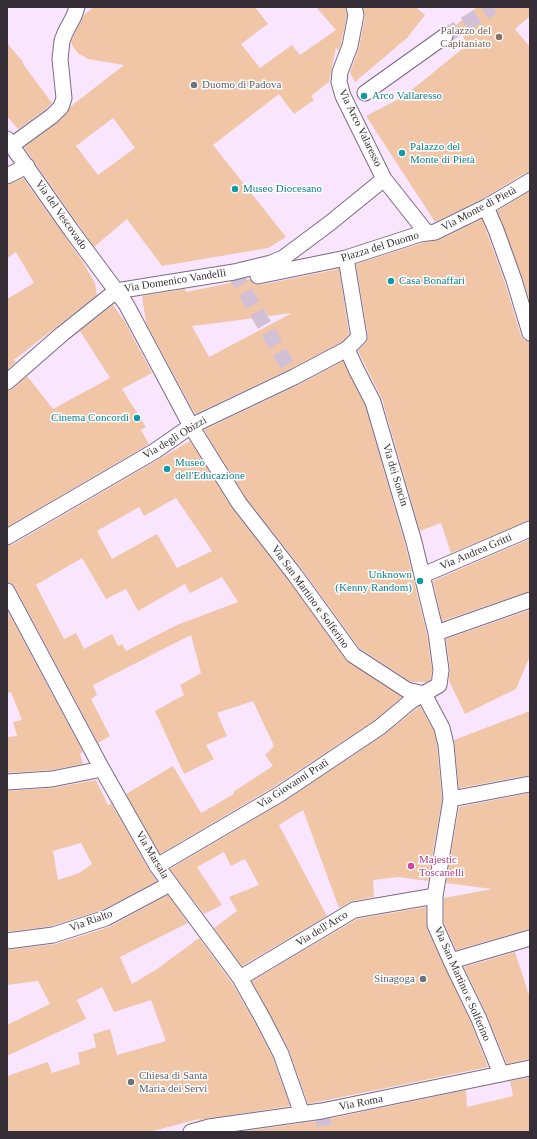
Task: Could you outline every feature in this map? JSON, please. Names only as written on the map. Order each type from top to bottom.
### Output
[{"type":"street","points":[[9,142],[52,116],[61,107],[64,98],[60,59],[62,41],[77,7]]},
{"type":"street","name":"Via Arco Valaresso","points":[[354,7],[356,15],[350,46],[340,72],[339,82],[343,96],[384,178]]},
{"type":"street","points":[[362,95],[446,36]]},
{"type":"street","name":"Via del Vescovado","points":[[9,142],[116,291]]},
{"type":"street","points":[[7,176],[27,166]]},
{"type":"street","points":[[234,272],[271,263],[283,258],[330,223],[384,178]]},
{"type":"street","name":"Piazza del Duomo","points":[[234,272],[241,279],[347,260],[426,232],[384,178]]},
{"type":"street","name":"Via Monte di Pietà","points":[[426,232],[435,232],[486,207],[530,181]]},
{"type":"street","points":[[486,207],[514,280],[530,333]]},
{"type":"street","points":[[347,260],[359,337],[347,349]]},
{"type":"street","name":"Via Domenico Vandelli","points":[[116,291],[234,272]]},
{"type":"street","points":[[7,382],[62,334],[116,291]]},
{"type":"street","name":"Via San Martino e Solferino","points":[[116,291],[126,304],[191,426],[239,503],[295,575],[353,655],[407,690],[424,694],[442,728],[446,744],[451,799],[435,896],[435,925],[450,961],[479,1020],[499,1070]]},
{"type":"street","name":"Via degli Obizzi","points":[[7,537],[155,451],[191,426],[347,349]]},
{"type":"street","name":"Via dei Soncin","points":[[347,349],[373,402],[423,575],[436,633],[441,670],[439,685],[424,694]]},
{"type":"street","name":"Via Andrea Gritti","points":[[423,575],[530,529]]},
{"type":"street","name":"Via Marsala","points":[[7,591],[102,769],[157,866],[240,978],[282,1054],[302,1114]]},
{"type":"street","points":[[436,633],[530,600]]},
{"type":"street","name":"Via Giovanni Prati","points":[[157,866],[280,794],[380,727],[410,701],[424,694]]},
{"type":"street","points":[[7,782],[52,779],[102,769]]},
{"type":"street","points":[[451,799],[530,784]]},
{"type":"street","name":"Via Rialto","points":[[7,941],[53,935],[106,918],[170,884]]},
{"type":"street","name":"Via dell'Arco","points":[[240,978],[354,910],[435,896]]},
{"type":"street","points":[[450,961],[530,938]]},
{"type":"street","name":"Via Roma","points":[[191,1132],[209,1127],[322,1111],[499,1070],[530,1068]]},
{"type":"building","points":[[94,7],[255,7],[268,24],[241,44],[260,68],[292,45],[300,55],[336,30],[316,7],[345,7],[347,15],[341,44],[338,51],[336,47],[329,82],[311,96],[314,100],[294,114],[279,94],[213,145],[286,237],[268,248],[162,266],[127,219],[94,247],[24,147],[57,123],[67,113],[70,107],[124,65],[88,59],[79,54],[73,47],[71,41],[84,15]],"holes":[[[113,118],[135,148],[98,175],[76,146]]]},
{"type":"building","points":[[363,7],[416,7],[425,15],[407,38],[355,82],[350,72],[359,48],[365,17]]},
{"type":"building","name":"Palazzo del Monte di Pietà","points":[[477,7],[530,7],[530,16],[515,29],[530,47],[530,172],[525,173],[482,199],[435,222],[366,116],[403,97],[467,45],[462,34],[455,26]]},
{"type":"building","points":[[7,43],[23,62],[52,103],[18,129],[7,116]]},
{"type":"building","points":[[23,178],[81,259],[95,283],[97,295],[14,360],[16,362],[7,370],[7,299],[34,283],[16,252],[7,258],[7,185]]},
{"type":"building","points":[[530,191],[530,302],[497,211]]},
{"type":"building","points":[[482,219],[505,283],[521,336],[524,340],[530,342],[530,520],[451,553],[441,523],[420,531],[382,399],[358,351],[366,343],[368,336],[356,264],[422,243],[439,240]]},
{"type":"building","points":[[339,269],[349,334],[342,342],[290,369],[195,414],[146,323],[142,296],[185,289],[186,292],[250,279],[255,284],[260,285]],"holes":[[[292,313],[209,357],[192,326]]]},
{"type":"building","points":[[113,305],[125,322],[152,373],[122,389],[146,427],[141,430],[149,444],[7,527],[7,391],[13,389],[27,376],[53,409],[110,378],[80,331]]},
{"type":"building","points":[[343,361],[365,405],[405,544],[427,635],[432,670],[431,679],[427,682],[411,682],[359,648],[302,569],[246,498],[204,430],[298,385]]},
{"type":"building","points":[[190,441],[232,508],[288,580],[346,660],[402,697],[375,720],[275,786],[160,854],[126,794],[173,766],[201,813],[234,794],[233,792],[273,766],[265,755],[274,746],[253,701],[217,713],[227,736],[206,745],[214,759],[184,774],[155,711],[184,695],[180,685],[201,673],[191,635],[93,685],[97,695],[91,699],[110,736],[98,743],[15,587],[11,583],[7,582],[7,546],[12,545]],"holes":[[[176,498],[212,551],[177,568],[157,534],[112,559],[97,531],[139,507],[144,516]],[[82,558],[106,599],[126,589],[138,611],[185,584],[190,593],[222,577],[238,602],[177,625],[126,651],[122,644],[118,646],[112,634],[84,649],[76,633],[64,639],[36,585]]]},
{"type":"building","points":[[530,539],[530,591],[442,621],[433,581]]},
{"type":"building","points":[[7,610],[83,752],[80,754],[83,764],[51,770],[7,773],[7,737],[17,736],[13,722],[22,720],[11,692],[7,694]]},
{"type":"building","points":[[530,610],[530,656],[516,689],[465,714],[449,681],[450,669],[446,639]]},
{"type":"building","points":[[420,706],[434,731],[437,746],[442,799],[428,881],[398,877],[373,880],[374,897],[352,901],[339,908],[303,810],[279,825],[327,916],[242,966],[214,928],[237,911],[229,897],[259,885],[245,859],[231,866],[224,852],[197,867],[222,905],[204,914],[170,869],[285,801],[385,734]]},
{"type":"building","points":[[530,711],[530,775],[459,788],[454,740]]},
{"type":"building","points":[[96,780],[108,805],[111,803],[149,870],[157,881],[102,910],[51,926],[7,932],[7,791],[53,788]],"holes":[[[81,843],[92,864],[79,873],[58,880],[53,851]]]},
{"type":"building","points":[[530,793],[530,929],[456,950],[444,923],[444,898],[492,889],[446,883],[459,807]]},
{"type":"building","points":[[168,895],[188,923],[120,957],[132,984],[157,969],[199,938],[232,983],[255,1023],[273,1058],[290,1106],[199,1119],[149,1132],[7,1132],[7,1076],[48,1062],[52,1073],[80,1064],[78,1053],[96,1047],[93,1034],[110,1029],[117,1055],[166,1041],[151,1000],[114,1012],[102,987],[77,1000],[86,1019],[7,1056],[7,1025],[50,1004],[38,981],[7,985],[7,950],[56,944],[109,927]]},
{"type":"building","points":[[426,907],[427,929],[471,1023],[488,1067],[308,1104],[289,1050],[252,981],[357,919]]},
{"type":"building","points":[[515,952],[530,998],[530,1059],[507,1064],[487,1015],[464,967]]},
{"type":"building","points":[[530,1077],[530,1132],[238,1132],[324,1120],[466,1090],[467,1107],[513,1096],[510,1081]]},
{"type":"tunnel","points":[[445,36],[493,7]]},
{"type":"tunnel","points":[[234,272],[294,377]]},
{"type":"tunnel","points":[[322,1111],[325,1132]]},
{"type":"place","name":"Palazzo del Capitaniato","points":[[499,37]]},
{"type":"place","name":"Duomo di Padova","points":[[194,85]]},
{"type":"place","name":"Arco Vallaresso","points":[[364,96]]},
{"type":"place","name":"Palazzo del Monte di Pietà","points":[[402,153]]},
{"type":"place","name":"Museo Diocesano","points":[[235,189]]},
{"type":"place","name":"Casa Bonaffari","points":[[391,281]]},
{"type":"place","name":"Cinema Concordi","points":[[137,418]]},
{"type":"place","name":"Museo dell'Educazione","points":[[167,469]]},
{"type":"place","name":"Unknown (Kenny Random)","points":[[420,581]]},
{"type":"place","name":"Majestic Toscanelli","points":[[411,866]]},
{"type":"place","name":"Sinagoga","points":[[423,979]]},
{"type":"place","name":"Chiesa di Santa Maria dei Servi","points":[[131,1082]]}]
